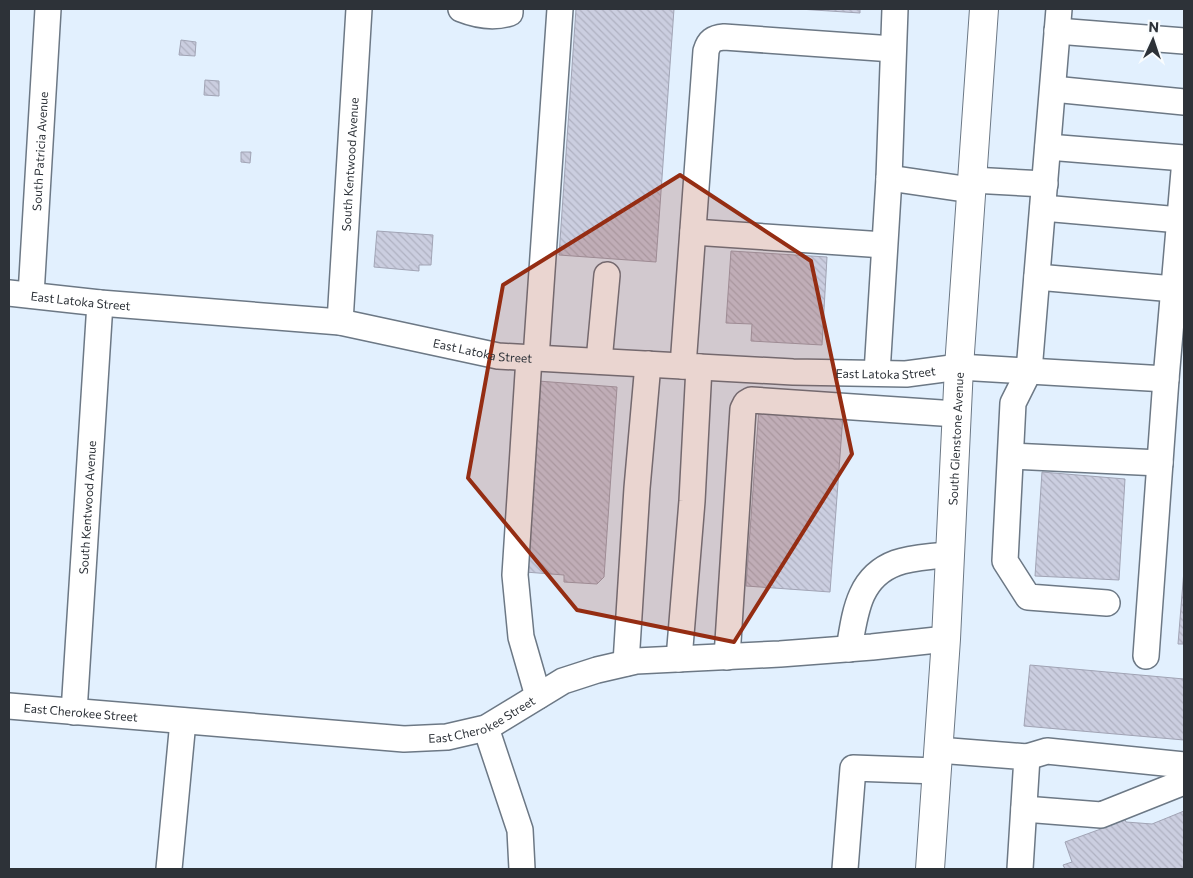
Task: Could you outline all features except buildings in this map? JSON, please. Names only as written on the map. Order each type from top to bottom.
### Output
[{"type":"main road","name":"South Glenstone Avenue","points":[[930,869],[946,639],[956,414],[984,9]]},
{"type":"street","name":"South Patricia Avenue","points":[[20,294],[48,9]]},
{"type":"street","name":"South Kentwood Avenue","points":[[340,322],[359,9]]},
{"type":"street","points":[[461,9],[476,14],[502,16],[510,13],[510,9]]},
{"type":"street","points":[[538,696],[521,637],[515,575],[560,9]]},
{"type":"street","points":[[877,373],[889,178],[895,9]]},
{"type":"street","points":[[1107,603],[1028,597],[1005,561],[1014,403],[1029,371],[1058,20],[1184,41]]},
{"type":"street","points":[[679,659],[692,501],[691,366],[693,232],[706,51],[709,43],[714,38],[724,37],[893,49]]},
{"type":"street","points":[[1053,89],[1184,102]]},
{"type":"street","points":[[1048,147],[1184,158]]},
{"type":"street","points":[[1146,656],[1166,379],[1184,170]]},
{"type":"street","points":[[889,178],[972,185],[1180,220]]},
{"type":"street","points":[[693,232],[884,245]]},
{"type":"street","points":[[599,362],[607,275]]},
{"type":"street","points":[[1037,278],[1174,288]]},
{"type":"street","name":"East Latoka Street","points":[[20,294],[100,303],[340,322],[498,356],[793,372],[906,374],[959,367],[1166,379]]},
{"type":"street","name":"South Kentwood Avenue","points":[[74,712],[100,303]]},
{"type":"street","points":[[626,664],[637,488],[648,364]]},
{"type":"street","points":[[728,657],[743,410],[746,403],[752,400],[956,414]]},
{"type":"street","points":[[1011,456],[1160,463]]},
{"type":"street","points":[[849,649],[857,606],[868,583],[880,570],[898,562],[950,554]]},
{"type":"street","name":"East Cherokee Street","points":[[9,706],[404,739],[447,737],[486,728],[563,681],[636,661],[849,649],[946,639]]},
{"type":"street","points":[[169,869],[183,721]]},
{"type":"street","points":[[486,728],[520,830],[522,869]]},
{"type":"street","points":[[845,869],[853,768],[937,760],[1027,757],[1047,751],[1184,765]]},
{"type":"street","points":[[1020,869],[1027,757]]},
{"type":"street","points":[[1024,809],[1100,815],[1184,782]]},
{"type":"highlighted area","points":[[680,175],[811,261],[852,454],[734,642],[577,610],[468,478],[503,285]]}]
